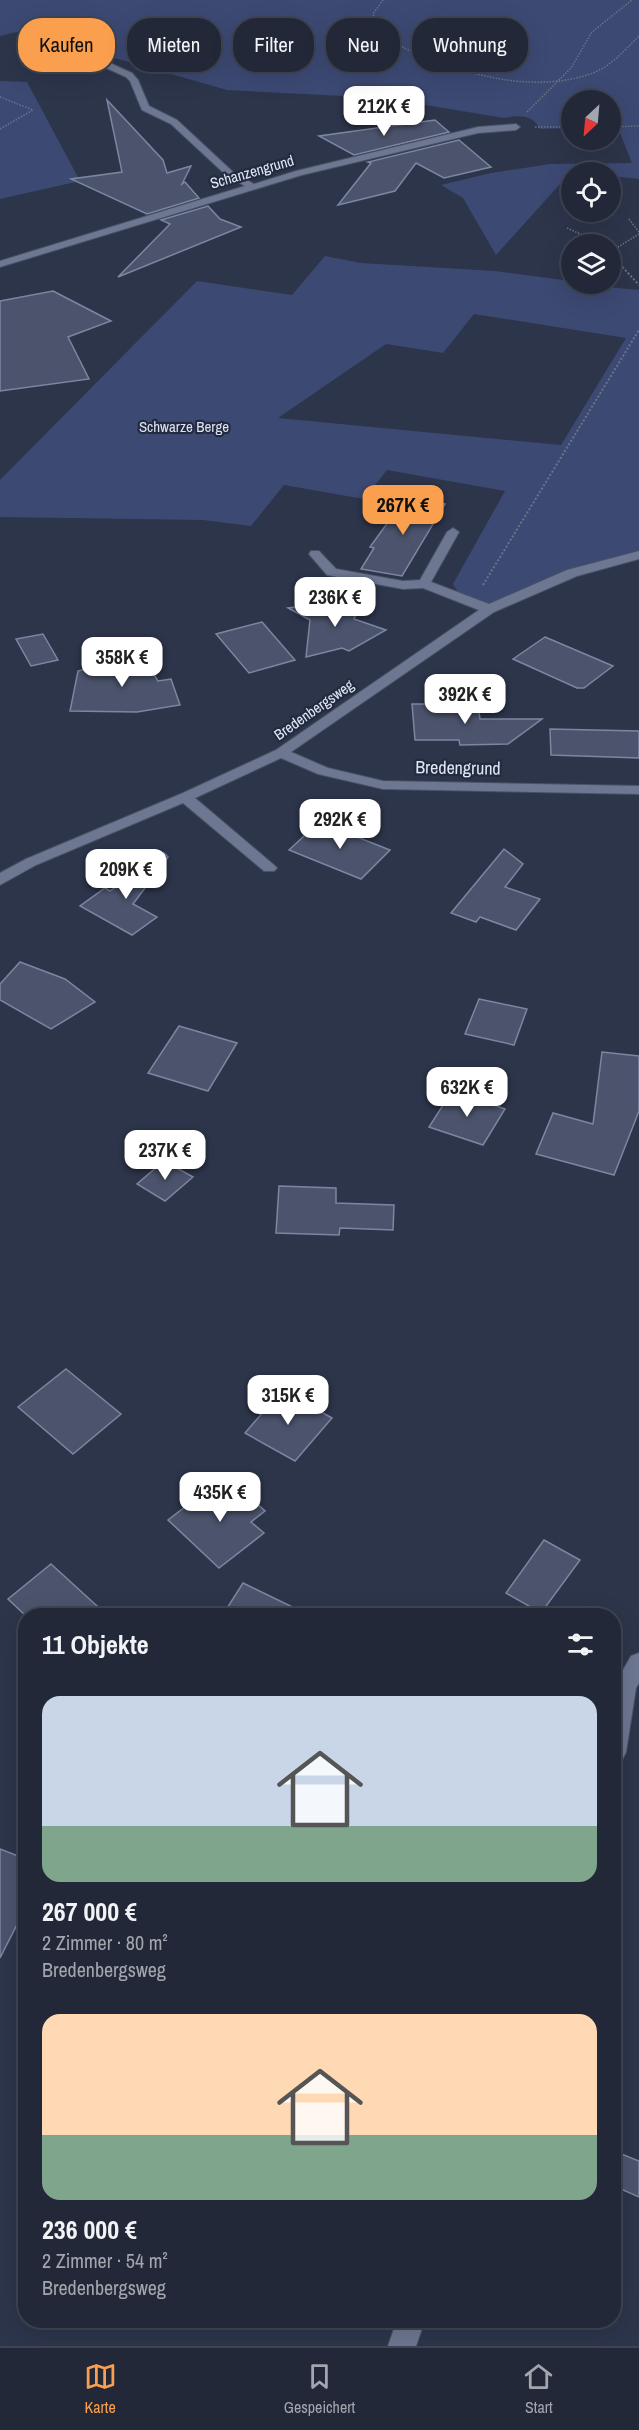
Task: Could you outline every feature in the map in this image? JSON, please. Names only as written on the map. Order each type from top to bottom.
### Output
[{"type":"street","points":[[115,69],[129,75],[134,81],[145,108],[174,122],[231,174],[251,186]]},
{"type":"street","name":"Schanzengrund","points":[[0,264],[251,186],[478,130],[516,127]]},
{"type":"street","points":[[424,584],[453,532]]},
{"type":"street","points":[[315,554],[332,572],[403,585],[424,584],[489,609]]},
{"type":"street","name":"Bredenbergsweg","points":[[0,880],[31,862],[185,797],[281,753],[489,609],[572,573],[639,555]]},
{"type":"street","name":"Bredengrund","points":[[281,753],[323,771],[383,785],[639,790]]},
{"type":"street","points":[[185,797],[269,868]]},
{"type":"street","points":[[621,1710],[625,1686],[639,1663]]},
{"type":"street","points":[[402,2346],[408,2328]]},
{"type":"path","points":[[383,0],[373,14],[375,24],[384,36],[397,44],[484,75],[507,80],[561,79],[592,74],[639,36]]},
{"type":"path","points":[[561,127],[516,127],[520,118],[571,68],[592,32],[632,0]]},
{"type":"path","points":[[0,97],[33,110],[0,129]]},
{"type":"path","points":[[621,127],[639,126]]},
{"type":"path","points":[[621,245],[639,233],[629,219]]},
{"type":"path","points":[[567,228],[580,234]]},
{"type":"path","points":[[621,265],[639,285]]},
{"type":"path","points":[[489,609],[483,585],[639,330]]},
{"type":"green space","points":[[0,0],[639,0],[639,179],[621,177],[621,163],[632,163],[621,136],[621,90],[561,90],[561,128],[540,129],[537,124],[525,117],[504,118],[383,98],[227,90],[164,72],[221,72],[221,18],[127,18],[127,62],[115,58],[115,18],[18,18],[18,32],[0,36]]},
{"type":"green space","points":[[0,81],[27,82],[80,181],[0,199]]},
{"type":"green space","points":[[561,164],[561,183],[496,255],[463,198],[441,185],[491,173]]},
{"type":"green space","name":"Schwarze Berge","points":[[325,256],[361,263],[495,271],[561,280],[561,294],[621,294],[621,288],[639,290],[639,557],[572,573],[489,609],[462,599],[453,584],[505,491],[387,470],[364,499],[284,485],[251,526],[203,520],[0,517],[0,480],[197,281],[292,295]],"holes":[[[474,314],[626,338],[561,445],[278,418],[386,344],[443,353]]]},
{"type":"building","points":[[107,100],[163,160],[167,173],[191,166],[182,184],[185,182],[199,198],[147,214],[71,179],[122,172]]},
{"type":"building","points":[[435,120],[449,132],[354,155],[319,136]]},
{"type":"building","points":[[459,140],[491,167],[444,178],[416,163],[395,191],[338,205],[371,163],[368,162]]},
{"type":"building","points":[[208,206],[220,219],[241,227],[118,277],[170,224],[161,220]]},
{"type":"building","points":[[53,291],[111,321],[68,337],[89,379],[0,391],[0,301]]},
{"type":"building","points":[[407,496],[445,504],[402,576],[361,569],[374,548],[370,547]]},
{"type":"building","points":[[343,601],[357,612],[354,619],[386,630],[349,651],[342,648],[306,657],[310,620],[288,608]]},
{"type":"building","points":[[262,622],[295,660],[249,673],[216,634]]},
{"type":"building","points":[[43,634],[58,660],[31,666],[16,639]]},
{"type":"building","points":[[545,637],[613,666],[584,688],[577,688],[513,659]]},
{"type":"building","points":[[141,654],[158,681],[171,679],[180,705],[137,712],[70,711],[78,671]]},
{"type":"building","points":[[412,704],[478,704],[480,719],[542,719],[508,744],[460,745],[459,740],[415,740]]},
{"type":"building","points":[[550,729],[639,731],[639,758],[551,755]]},
{"type":"building","points":[[319,822],[390,850],[361,879],[289,850]]},
{"type":"building","points":[[504,849],[523,864],[505,887],[540,899],[516,930],[480,917],[476,922],[451,913]]},
{"type":"building","points":[[164,853],[168,857],[133,904],[157,917],[132,935],[80,906],[105,888],[110,891]]},
{"type":"building","points":[[20,962],[65,979],[95,1002],[51,1029],[0,1000],[0,984]]},
{"type":"building","points":[[479,999],[527,1009],[514,1045],[465,1034]]},
{"type":"building","points":[[179,1026],[237,1043],[208,1091],[148,1073]]},
{"type":"building","points":[[602,1052],[639,1056],[639,1111],[614,1175],[536,1154],[553,1113],[593,1124]]},
{"type":"building","points":[[452,1091],[505,1109],[483,1145],[429,1127]]},
{"type":"building","points":[[164,1161],[193,1177],[165,1201],[137,1184]]},
{"type":"building","points":[[279,1186],[336,1188],[336,1203],[394,1205],[393,1230],[340,1228],[339,1235],[276,1233]]},
{"type":"building","points":[[66,1369],[121,1414],[73,1454],[18,1407]]},
{"type":"building","points":[[282,1390],[332,1418],[295,1461],[245,1433]]},
{"type":"building","points":[[216,1483],[228,1494],[238,1486],[265,1511],[251,1522],[264,1533],[219,1568],[168,1520]]},
{"type":"building","points":[[544,1540],[580,1560],[545,1608],[532,1608],[506,1593]]},
{"type":"building","points":[[51,1564],[99,1608],[18,1608],[8,1599]]},
{"type":"building","points":[[243,1583],[295,1608],[227,1608]]},
{"type":"building","points":[[0,1849],[18,1856],[18,1923],[0,1958]]},
{"type":"building","points":[[621,2154],[639,2161],[639,2197],[621,2189]]}]
